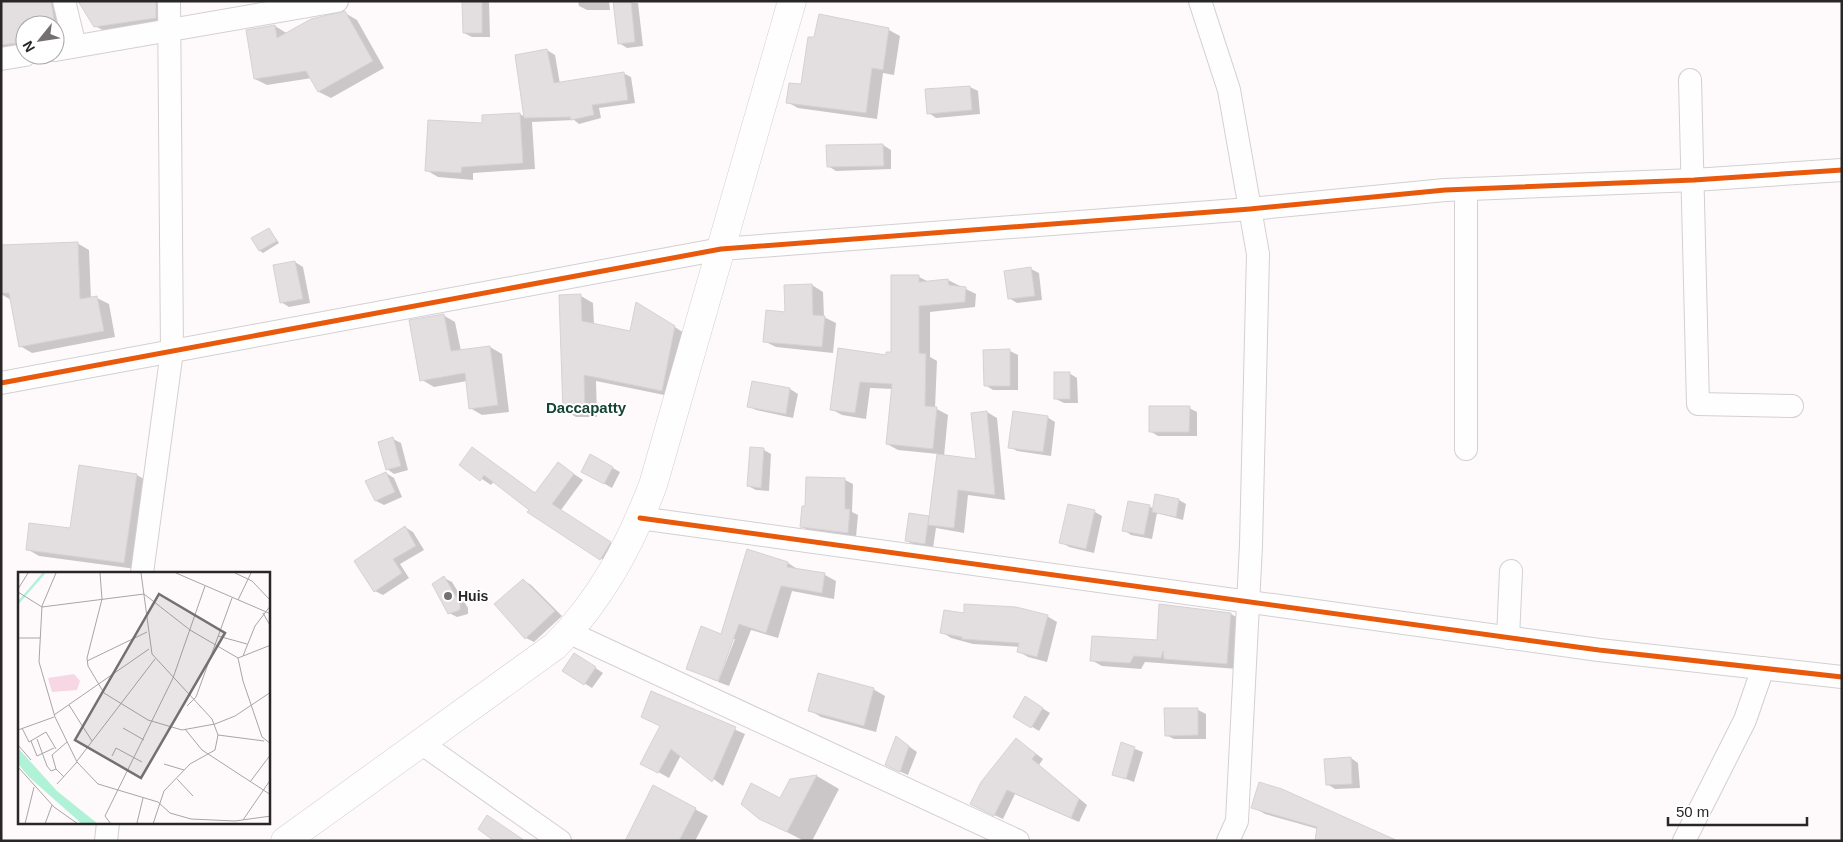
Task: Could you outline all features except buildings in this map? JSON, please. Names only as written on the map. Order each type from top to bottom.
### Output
[{"type":"main road","points":[[285,841],[533,663],[568,632],[608,581],[624,553],[653,485],[792,1]]},
{"type":"street","points":[[64,1],[64,15]]},
{"type":"street","points":[[142,572],[172,351],[169,1]]},
{"type":"street","points":[[65,48],[337,1]]},
{"type":"street","points":[[1200,1],[1229,90],[1258,254],[1248,602],[1236,821],[1228,841]]},
{"type":"street","points":[[1,59],[15,57]]},
{"type":"street","points":[[1690,80],[1694,180],[1698,404],[1792,406]]},
{"type":"street","points":[[1,384],[721,249],[1250,209],[1466,189],[1694,180],[1842,170]]},
{"type":"street","points":[[1466,189],[1466,449]]},
{"type":"street","points":[[640,518],[1508,638],[1842,677]]},
{"type":"street","points":[[1508,638],[1511,571]]},
{"type":"street","points":[[568,632],[1018,841]]},
{"type":"street","points":[[1684,841],[1745,720],[1764,668]]},
{"type":"street","points":[[421,743],[560,841]]},
{"type":"street","points":[[106,841],[108,824]]},
{"type":"cycle path","points":[[1,383],[721,249],[1250,209],[1445,190],[1694,180],[1842,170]]},
{"type":"cycle path","points":[[640,518],[1599,650],[1842,677]]},
{"type":"place","name":"Huis","points":[[448,596]]},
{"type":"district","name":"Daccapatty","points":[[586,408]]}]
